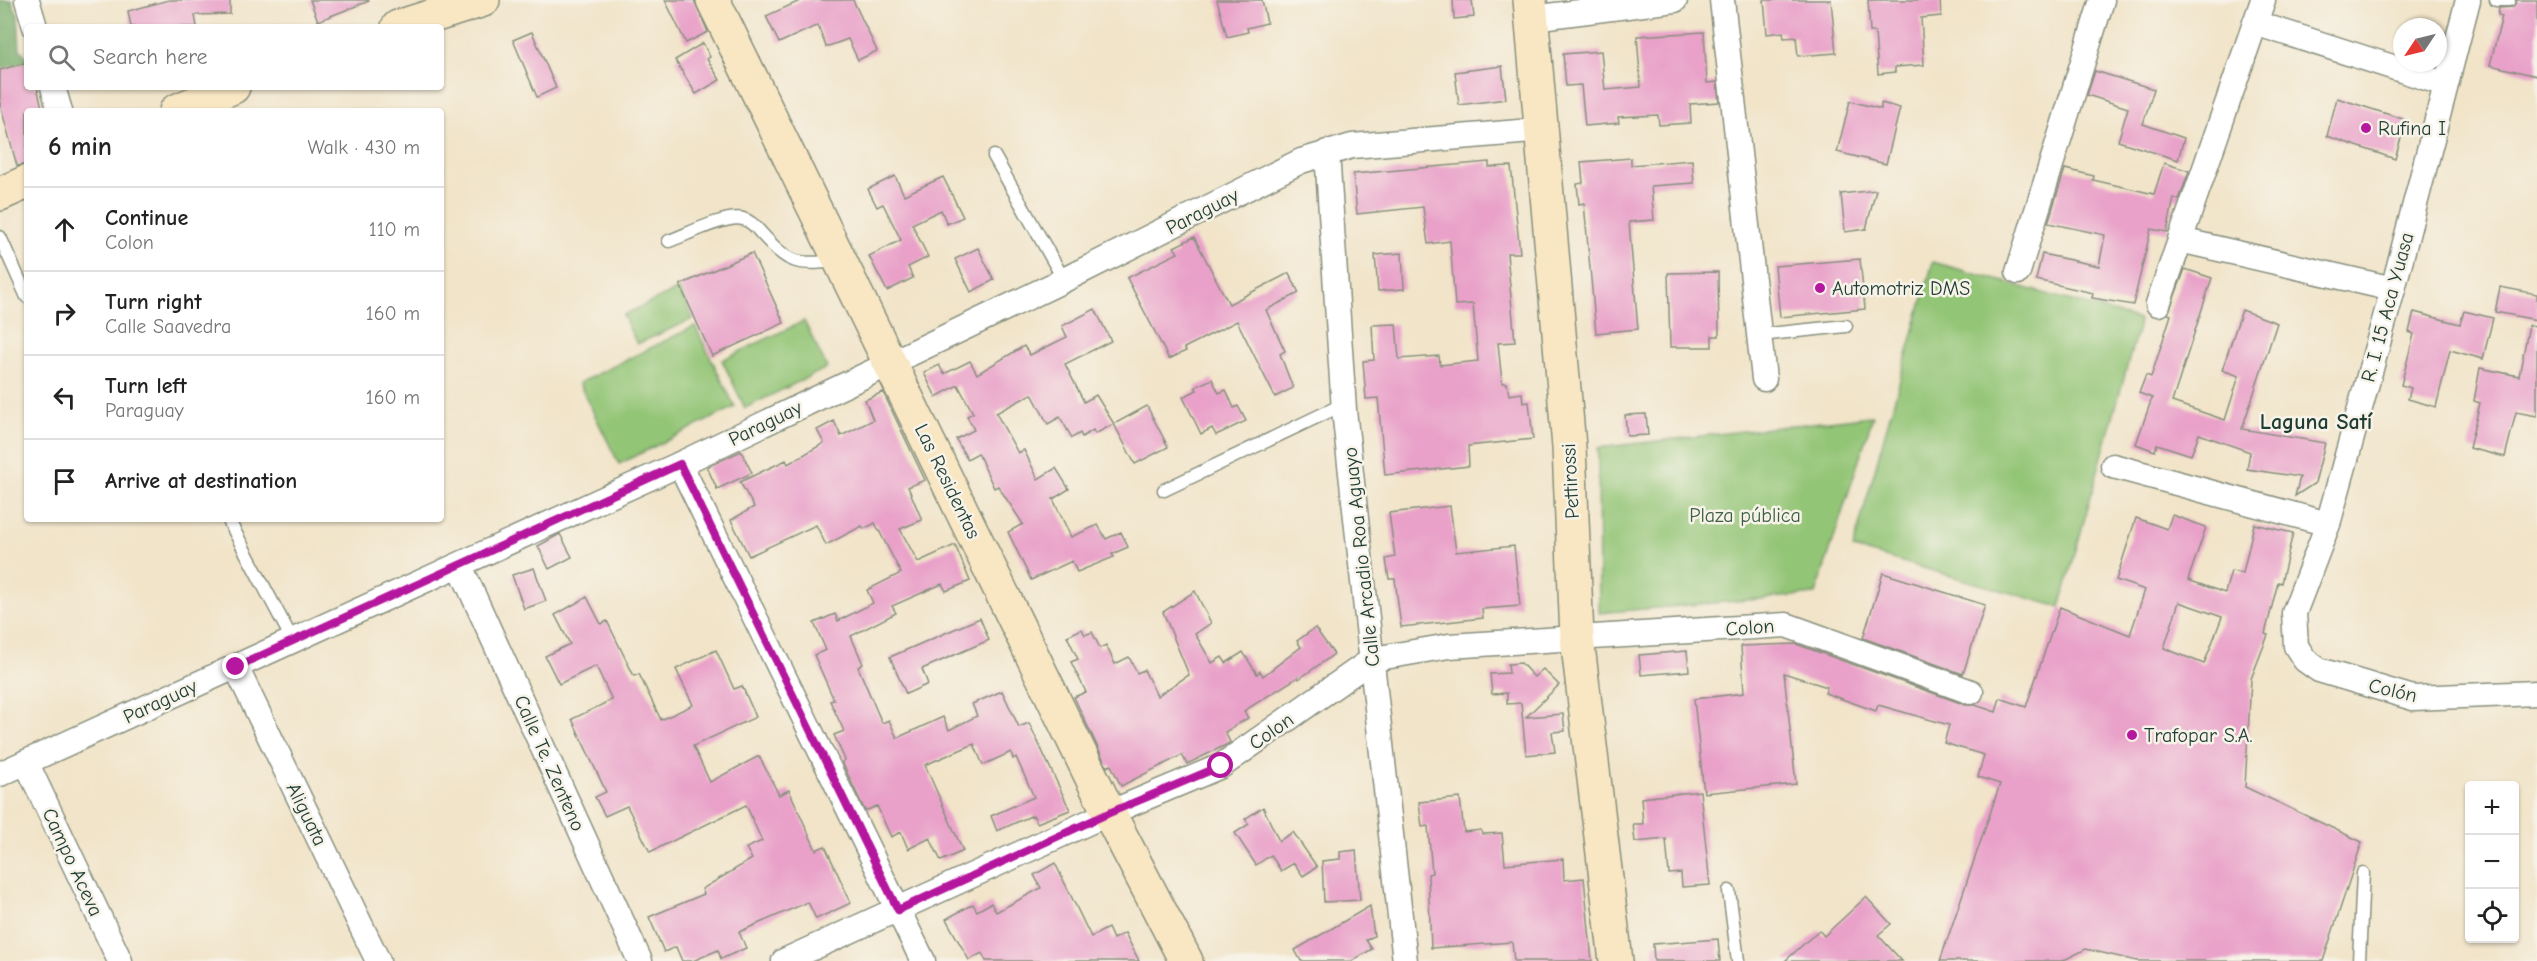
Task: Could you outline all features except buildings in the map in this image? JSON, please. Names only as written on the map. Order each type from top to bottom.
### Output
[{"type":"main road","points":[[407,24],[483,0]]},
{"type":"main road","name":"Las Residentas","points":[[713,0],[1109,813],[1186,961]]},
{"type":"main road","name":"Pettirossi","points":[[1531,9],[1569,447],[1577,638],[1616,961]]},
{"type":"main road","points":[[183,108],[226,90]]},
{"type":"main road","points":[[0,194],[24,183]]},
{"type":"street","points":[[27,0],[34,24]]},
{"type":"street","points":[[1531,9],[1675,0]]},
{"type":"street","points":[[1722,0],[1764,379]]},
{"type":"street","points":[[2018,272],[2102,0]]},
{"type":"street","points":[[2158,304],[2263,0]]},
{"type":"street","name":"R. I. 15 Aca Yuasa","points":[[2296,646],[2294,613],[2328,524],[2393,289],[2468,0]]},
{"type":"street","points":[[2255,23],[2445,84]]},
{"type":"street","points":[[54,90],[59,108]]},
{"type":"street","name":"Paraguay","points":[[0,774],[680,464],[1064,280],[1301,161],[1352,146],[1543,130]]},
{"type":"street","name":"Calle Arcadio Roa Aguayo","points":[[1327,152],[1344,404],[1405,961]]},
{"type":"street","points":[[2180,240],[2393,289]]},
{"type":"street","points":[[680,464],[923,961]]},
{"type":"street","points":[[2113,466],[2328,524]]},
{"type":"street","name":"Calle Te. Zenteno","points":[[460,566],[640,961]]},
{"type":"street","name":"Colon","points":[[784,961],[1109,813],[1221,766],[1373,659],[1449,646],[1786,625],[1971,692]]},
{"type":"street","name":"Colón","points":[[2296,646],[2305,660],[2319,670],[2413,698],[2537,693]]},
{"type":"street","name":"Aliguata","points":[[236,667],[378,961]]},
{"type":"street","name":"Campo Aceva","points":[[26,762],[120,961]]},
{"type":"lane","points":[[2496,0],[2509,0]]},
{"type":"lane","points":[[994,156],[1064,280]]},
{"type":"lane","points":[[669,242],[732,218],[744,219],[755,226],[776,250],[790,261],[808,264],[842,261]]},
{"type":"lane","points":[[0,237],[3,252],[24,291]]},
{"type":"lane","points":[[1759,335],[1846,326]]},
{"type":"lane","points":[[1164,490],[1344,404]]},
{"type":"lane","points":[[230,522],[293,641]]},
{"type":"lane","points":[[2359,961],[2363,873]]},
{"type":"lane","points":[[1729,891],[1738,961]]},
{"type":"green space","points":[[0,0],[11,0],[18,15],[20,49],[24,54],[24,65],[0,75]]},
{"type":"green space","points":[[1933,262],[2140,320],[2060,607],[1853,548]]},
{"type":"green space","points":[[679,289],[693,319],[637,344],[623,315]]},
{"type":"green space","points":[[804,321],[827,368],[745,408],[722,360]]},
{"type":"green space","points":[[695,326],[735,407],[619,464],[579,383]]},
{"type":"green space","name":"Plaza pública","points":[[1873,416],[1816,594],[1599,613],[1598,448]]},
{"type":"place","name":"Rufina I","points":[[2366,128]]},
{"type":"place","name":"Automotriz DMS","points":[[1820,288]]},
{"type":"place","name":"Trafopar S.A.","points":[[2132,735]]},
{"type":"district","name":"Laguna Satí","points":[[2316,421]]},
{"type":"route","points":[[236,667],[680,464],[898,910],[1109,813],[1221,766]]}]
